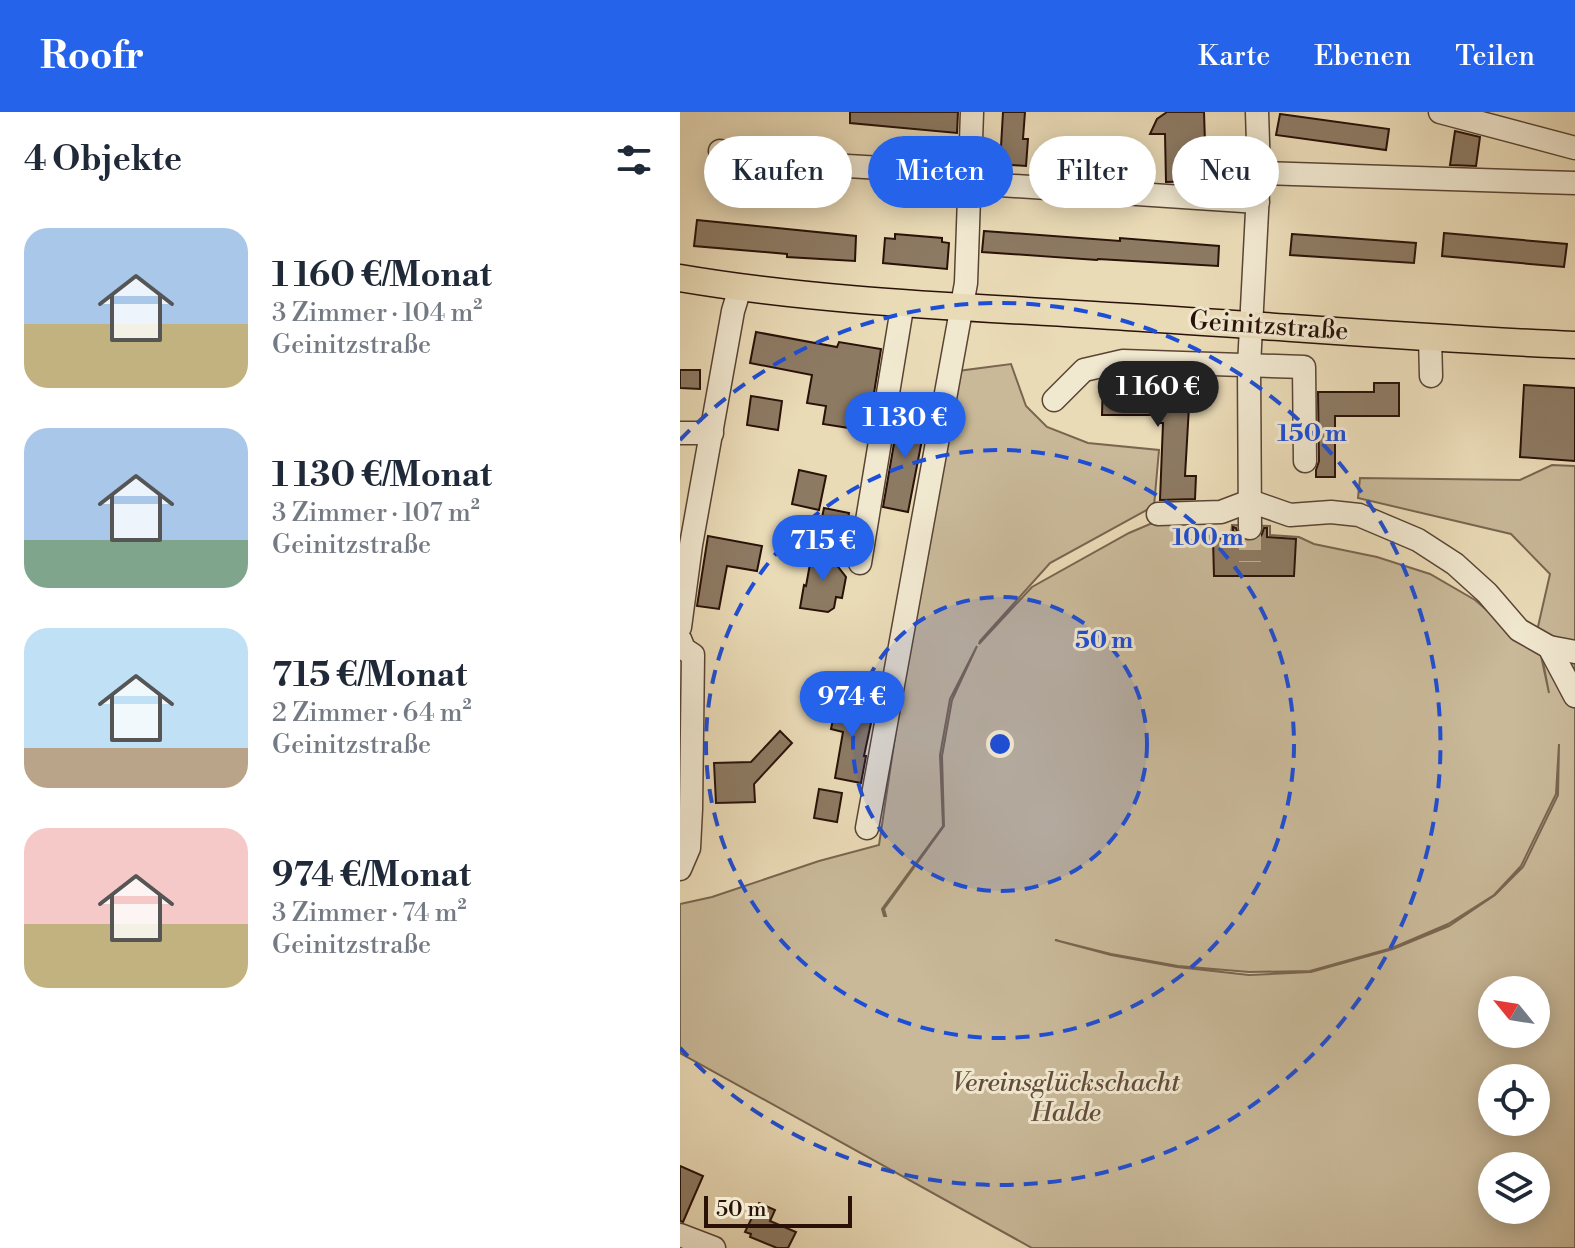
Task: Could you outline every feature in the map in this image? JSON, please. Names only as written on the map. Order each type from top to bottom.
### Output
[{"type":"main road","name":"Geinitzstraße","points":[[680,278],[740,288],[962,307],[1575,345]]},
{"type":"street","points":[[971,136],[972,112]]},
{"type":"street","points":[[1257,112],[1258,136]]},
{"type":"street","points":[[1440,112],[1575,148]]},
{"type":"street","points":[[1279,174],[1575,183]]},
{"type":"street","points":[[1013,186],[1172,196]]},
{"type":"street","points":[[867,828],[966,283],[968,208]]},
{"type":"street","points":[[1250,528],[1249,366],[1258,208]]},
{"type":"street","points":[[680,869],[689,848],[691,809],[685,762],[693,655],[681,641],[686,545],[712,433],[733,311],[740,288]]},
{"type":"street","points":[[860,563],[903,302]]},
{"type":"street","points":[[1430,337],[1431,376]]},
{"type":"street","points":[[1054,400],[1084,370],[1123,361],[1304,367],[1305,461]]},
{"type":"street","points":[[680,433],[712,433]]},
{"type":"street","points":[[1158,514],[1221,512],[1250,501],[1290,515],[1331,512],[1359,515],[1418,540],[1455,564],[1487,593],[1519,630],[1549,647],[1575,652]]},
{"type":"street","points":[[1549,647],[1575,696]]},
{"type":"street","points":[[680,1235],[714,1248]]},
{"type":"green space","name":"Vereinsglückschacht Halde","points":[[1011,364],[1026,406],[1047,427],[1088,443],[1159,450],[1154,506],[1050,563],[979,644],[1032,587],[1150,524],[1168,522],[1195,543],[1231,535],[1232,525],[1270,526],[1270,535],[1299,537],[1314,544],[1377,557],[1430,574],[1475,600],[1540,651],[1549,693],[1537,631],[1550,574],[1511,534],[1358,498],[1360,478],[1520,480],[1552,465],[1575,466],[1575,1248],[1032,1248],[680,1053],[680,904],[879,845],[919,575],[958,371]],"holes":[[[977,646],[952,700],[942,756],[944,826],[884,909],[884,916],[882,909],[943,826],[940,755],[950,699]],[[1559,744],[1558,795],[1523,867],[1495,895],[1449,926],[1393,949],[1311,972],[1249,975],[1177,967],[1111,955],[1055,940],[1178,966],[1249,972],[1310,971],[1392,948],[1448,924],[1494,895],[1521,866],[1556,794]]]},
{"type":"building","points":[[850,112],[958,112],[957,133],[850,123]]},
{"type":"building","points":[[1003,112],[1025,112],[1023,139],[1028,139],[1026,166],[1013,165],[1013,136],[1002,136]]},
{"type":"building","points":[[1167,112],[1204,112],[1205,136],[1172,136],[1172,182],[1166,182],[1165,134],[1150,134],[1157,119]]},
{"type":"building","points":[[1280,114],[1389,129],[1386,150],[1276,135]]},
{"type":"building","points":[[1455,131],[1480,137],[1476,166],[1450,165]]},
{"type":"building","points":[[697,220],[856,236],[855,261],[694,246]]},
{"type":"building","points":[[984,231],[1219,246],[1218,266],[982,252]]},
{"type":"building","points":[[1444,233],[1567,244],[1564,267],[1442,256]]},
{"type":"building","points":[[895,234],[942,238],[942,242],[949,243],[947,269],[883,263],[885,238],[895,239]]},
{"type":"building","points":[[1292,234],[1416,243],[1414,263],[1290,255]]},
{"type":"building","points":[[756,332],[837,347],[839,342],[881,349],[868,431],[823,424],[826,406],[807,403],[812,375],[750,363]]},
{"type":"building","points":[[680,370],[700,370],[700,389],[680,388]]},
{"type":"building","points":[[1128,375],[1127,389],[1190,389],[1185,476],[1196,476],[1195,499],[1160,500],[1163,423],[1157,423],[1158,415],[1102,415],[1103,380]]},
{"type":"building","points":[[1374,383],[1399,383],[1399,416],[1335,416],[1335,477],[1316,477],[1319,461],[1318,392],[1374,392]]},
{"type":"building","points":[[1524,385],[1575,388],[1575,461],[1520,457]]},
{"type":"building","points":[[751,396],[782,401],[778,430],[747,425]]},
{"type":"building","points":[[900,409],[927,414],[908,512],[883,507]]},
{"type":"building","points":[[799,470],[826,476],[819,510],[792,504]]},
{"type":"building","points":[[824,508],[849,513],[843,542],[818,537]]},
{"type":"building","points":[[1233,527],[1242,540],[1249,542],[1258,540],[1264,528],[1267,528],[1267,537],[1296,539],[1294,576],[1214,576],[1213,539],[1233,537]]},
{"type":"building","points":[[708,536],[762,546],[757,571],[727,566],[719,609],[697,606]]},
{"type":"building","points":[[818,541],[846,577],[842,598],[836,597],[834,608],[828,612],[800,608]]},
{"type":"building","points":[[837,701],[874,709],[861,783],[835,778],[843,732],[831,729]]},
{"type":"building","points":[[780,731],[792,743],[754,784],[755,802],[716,803],[714,763],[751,762]]},
{"type":"building","points":[[819,789],[842,793],[837,822],[814,818]]},
{"type":"building","points":[[680,1166],[703,1176],[683,1222],[680,1221]]},
{"type":"building","points":[[759,1203],[775,1210],[770,1221],[796,1232],[788,1248],[777,1248],[745,1232]]},
{"type":"tunnel","points":[[1250,528],[1250,562]]}]
